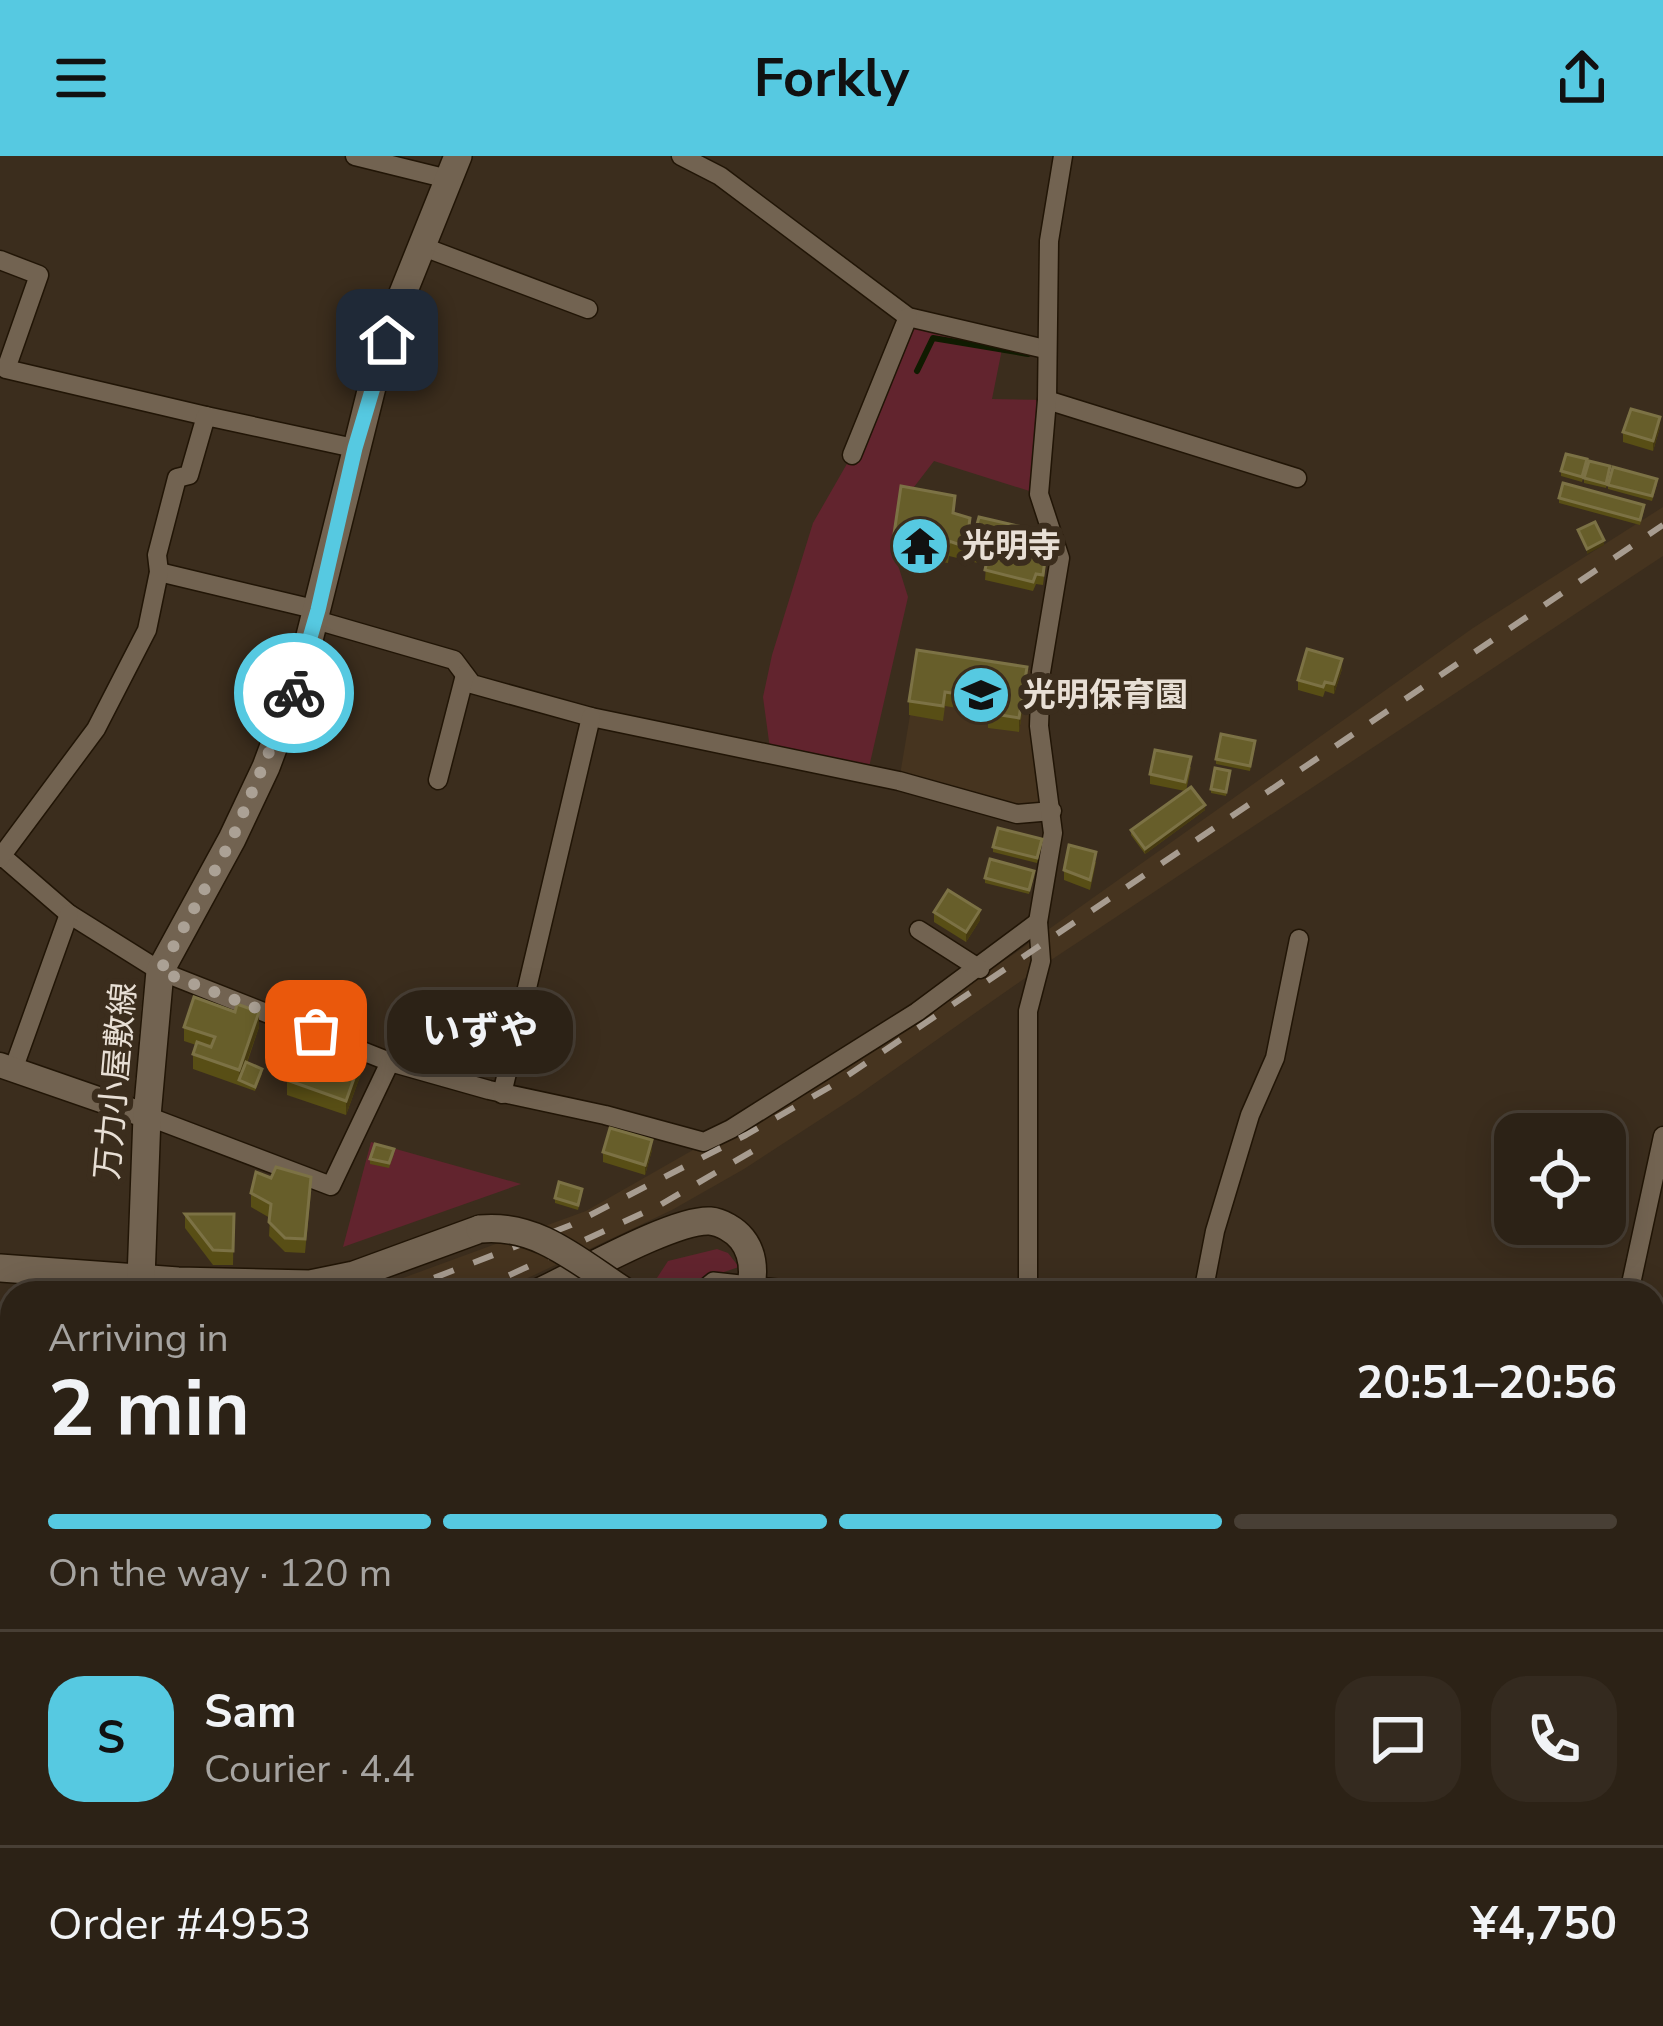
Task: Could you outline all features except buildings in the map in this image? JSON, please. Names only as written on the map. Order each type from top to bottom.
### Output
[{"type":"main road","name":"万力小屋敷線","points":[[141,1279],[147,1116],[160,971],[232,839],[266,767],[300,676],[373,383],[453,167]]},
{"type":"main road","points":[[563,1281],[676,1228],[710,1221],[742,1239],[751,1258],[751,1281]]},
{"type":"main road","points":[[325,1281],[354,1275],[480,1229],[503,1227],[524,1230],[566,1251],[610,1281]]},
{"type":"main road","points":[[0,1268],[209,1281]]},
{"type":"street","points":[[355,156],[453,167]]},
{"type":"street","points":[[681,156],[720,176],[908,317],[1046,349]]},
{"type":"street","points":[[1028,1281],[1028,1011],[1041,961],[1038,922],[1053,833],[1039,726],[1041,672],[1060,558],[1039,494],[1047,400],[1049,241],[1063,156]]},
{"type":"street","points":[[421,246],[588,309]]},
{"type":"street","points":[[0,260],[39,274],[6,369],[355,448]]},
{"type":"street","points":[[852,455],[908,317]]},
{"type":"street","points":[[1047,400],[1297,478]]},
{"type":"street","points":[[206,416],[189,475],[177,478],[157,555],[159,572],[147,630],[96,729],[1,857],[69,914],[160,971],[390,1062],[704,1142],[980,969],[1038,922]]},
{"type":"street","points":[[159,572],[317,615],[454,660],[472,684],[591,717],[899,781],[1017,814],[1052,811]]},
{"type":"street","points":[[438,780],[465,675]]},
{"type":"street","points":[[502,1094],[591,717]]},
{"type":"street","points":[[69,914],[6,1067],[331,1186],[390,1062]]},
{"type":"street","points":[[919,930],[980,969]]},
{"type":"street","points":[[1205,1281],[1244,1134],[1275,1058],[1299,939]]},
{"type":"street","points":[[1632,1281],[1663,1136]]},
{"type":"shaded area","points":[[908,317],[1004,339],[992,399],[1047,400],[1039,494],[934,461],[914,487],[898,565],[908,597],[867,776],[771,756],[763,697],[813,523],[852,455]]},
{"type":"shaded area","points":[[1663,507],[1663,556],[744,1169],[672,1210],[521,1281],[395,1281],[586,1211],[844,1064],[1014,954],[1473,628]]},
{"type":"shaded area","points":[[921,650],[1041,672],[1052,811],[1017,814],[899,781]]},
{"type":"shaded area","points":[[371,1142],[521,1184],[343,1247]]},
{"type":"shaded area","points":[[717,1249],[728,1253],[739,1267],[700,1281],[655,1281],[668,1261]]},
{"type":"waterway","points":[[917,371],[933,338],[1028,354]]},
{"type":"railway","points":[[426,1281],[571,1225],[835,1084],[1663,525]]},
{"type":"railway","points":[[497,1281],[660,1205],[768,1142]]},
{"type":"way so far","points":[[294,693],[232,839],[160,971],[316,1031]]},
{"type":"place","name":"光明寺","points":[[920,546]]},
{"type":"place","name":"光明保育園","points":[[981,695]]},
{"type":"place","name":"いずや","points":[[316,1031]]},
{"type":"route","points":[[294,693],[387,340]]}]
